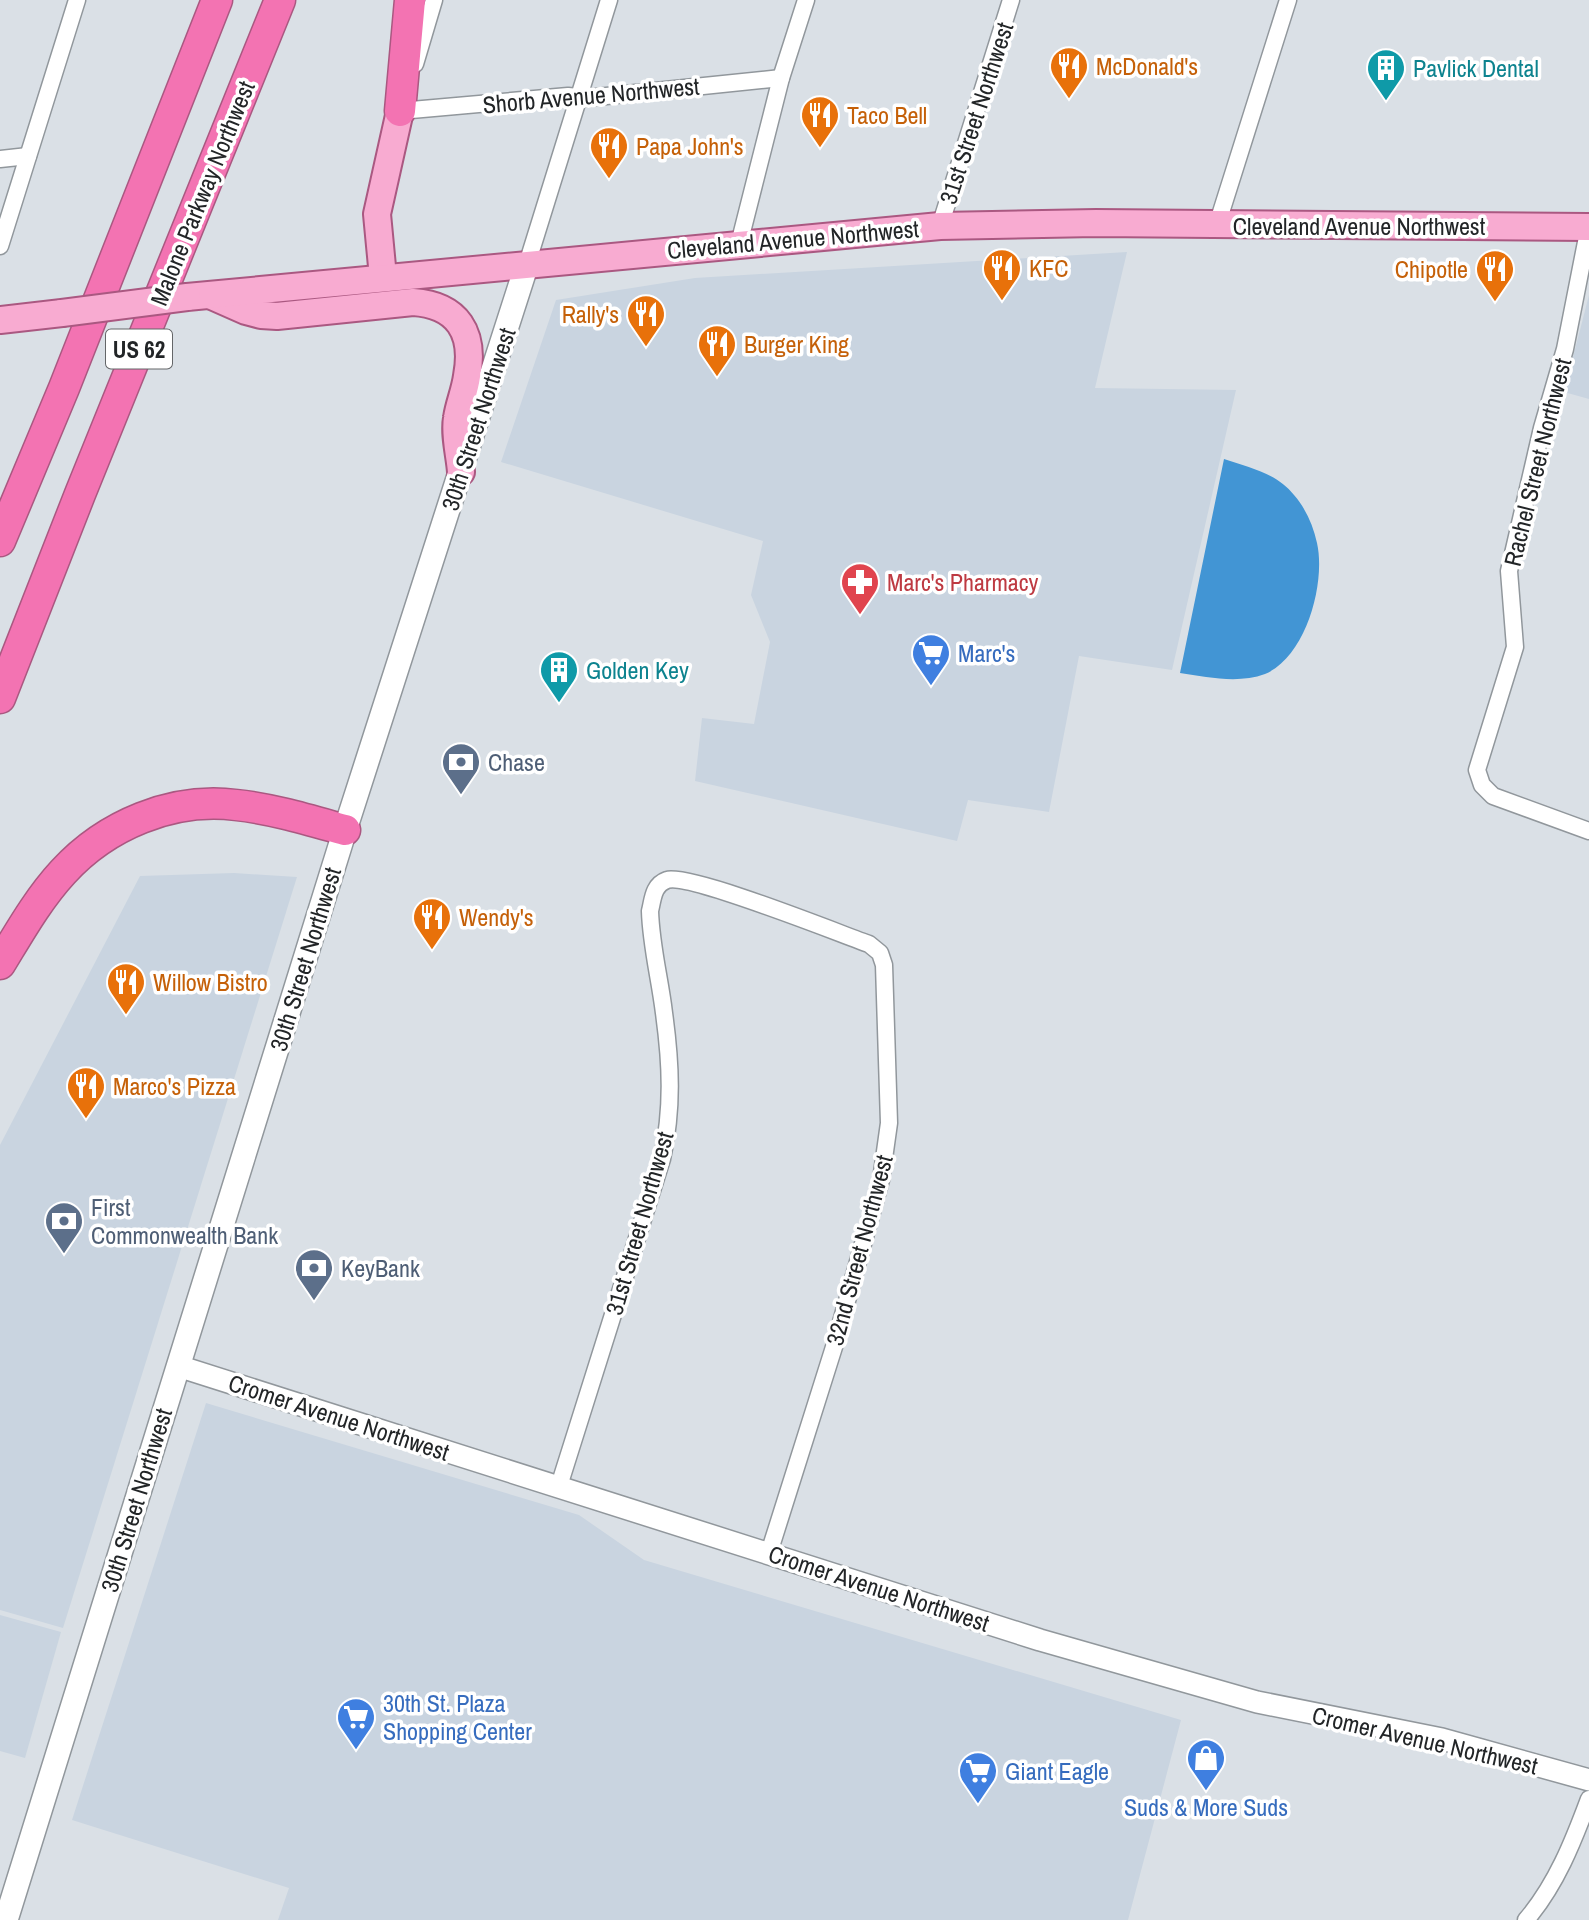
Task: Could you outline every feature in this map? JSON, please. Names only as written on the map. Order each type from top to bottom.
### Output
[{"type":"highway","name":"US 62","points":[[0,541],[64,388],[217,0]]},
{"type":"highway","name":"Malone Parkway Northwest","points":[[0,698],[280,0]]},
{"type":"highway","points":[[400,111],[410,0]]},
{"type":"highway","points":[[0,964],[30,916],[76,858],[110,833],[136,819],[163,810],[218,803],[288,815],[345,830]]},
{"type":"main road","points":[[383,277],[377,214],[400,111]]},
{"type":"main road","name":"Cleveland Avenue Northwest","points":[[0,320],[383,277],[940,226],[1083,223],[1589,227]]},
{"type":"main road","name":"30th Street Northwest","points":[[6,1920],[345,830],[527,264]]},
{"type":"main road","points":[[199,296],[261,316],[318,313],[413,302],[443,307],[459,323],[469,349],[467,377],[456,420],[461,472]]},
{"type":"street","points":[[0,246],[77,0]]},
{"type":"street","points":[[400,111],[435,0]]},
{"type":"street","name":"30th Street Northwest","points":[[527,264],[609,0]]},
{"type":"street","points":[[739,244],[781,78],[806,0]]},
{"type":"street","name":"31st Street Northwest","points":[[940,226],[1012,0]]},
{"type":"street","points":[[1217,225],[1288,0]]},
{"type":"street","name":"Shorb Avenue Northwest","points":[[400,111],[781,78]]},
{"type":"street","points":[[0,159],[28,156]]},
{"type":"street","name":"Rachel Street Northwest","points":[[1589,227],[1565,349],[1542,428],[1509,571],[1515,647],[1477,770],[1485,789],[1497,798],[1589,831]]},
{"type":"street","name":"31st Street Northwest","points":[[559,1486],[658,1172],[668,1130],[671,1100],[669,1056],[650,911],[654,892],[670,879]]},
{"type":"street","name":"32nd Street Northwest","points":[[670,879],[696,883],[869,944],[880,953],[884,965],[889,1124],[881,1180],[834,1347],[769,1553]]},
{"type":"street","name":"Cromer Avenue Northwest","points":[[178,1366],[1040,1640],[1270,1704],[1441,1739],[1589,1780]]},
{"type":"street","points":[[1526,1920],[1561,1868],[1589,1799]]},
{"type":"shaded area","points":[[1127,252],[1095,388],[1236,390],[1172,670],[1079,656],[1049,812],[968,800],[957,841],[695,781],[702,718],[754,724],[770,642],[751,595],[763,541],[501,462],[556,300],[695,278]]},
{"type":"shaded area","points":[[1589,295],[1589,399],[1564,392]]},
{"type":"shaded area","points":[[234,873],[297,877],[63,1628],[0,1610],[0,1145],[140,876]]},
{"type":"shaded area","points":[[206,1403],[579,1515],[644,1560],[1181,1720],[1128,1920],[278,1920],[289,1888],[72,1820]]},
{"type":"shaded area","points":[[0,1615],[61,1632],[25,1758],[0,1751]]},
{"type":"water","points":[[1224,459],[1262,472],[1280,481],[1287,488],[1298,500],[1308,518],[1317,543],[1319,559],[1310,617],[1292,652],[1265,674],[1244,679],[1180,673]]},
{"type":"place","name":"McDonald's","points":[[1069,100]]},
{"type":"place","name":"Pavlick Dental","points":[[1386,102]]},
{"type":"place","name":"Taco Bell","points":[[820,149]]},
{"type":"place","name":"Papa John's","points":[[609,180]]},
{"type":"place","name":"KFC","points":[[1002,302]]},
{"type":"place","name":"Chipotle","points":[[1495,303]]},
{"type":"place","name":"Rally's","points":[[646,348]]},
{"type":"place","name":"Burger King","points":[[717,378]]},
{"type":"place","name":"Marc's Pharmacy","points":[[860,616]]},
{"type":"place","name":"Marc's","points":[[931,687]]},
{"type":"place","name":"Golden Key","points":[[559,704]]},
{"type":"place","name":"Chase","points":[[461,796]]},
{"type":"place","name":"Wendy's","points":[[432,951]]},
{"type":"place","name":"Willow Bistro","points":[[126,1016]]},
{"type":"place","name":"Marco's Pizza","points":[[86,1120]]},
{"type":"place","name":"First Commonwealth Bank","points":[[64,1255]]},
{"type":"place","name":"KeyBank","points":[[314,1302]]},
{"type":"place","name":"30th St. Plaza Shopping Center","points":[[356,1751]]},
{"type":"place","name":"Suds & More Suds","points":[[1206,1792]]},
{"type":"place","name":"Giant Eagle","points":[[978,1805]]}]
